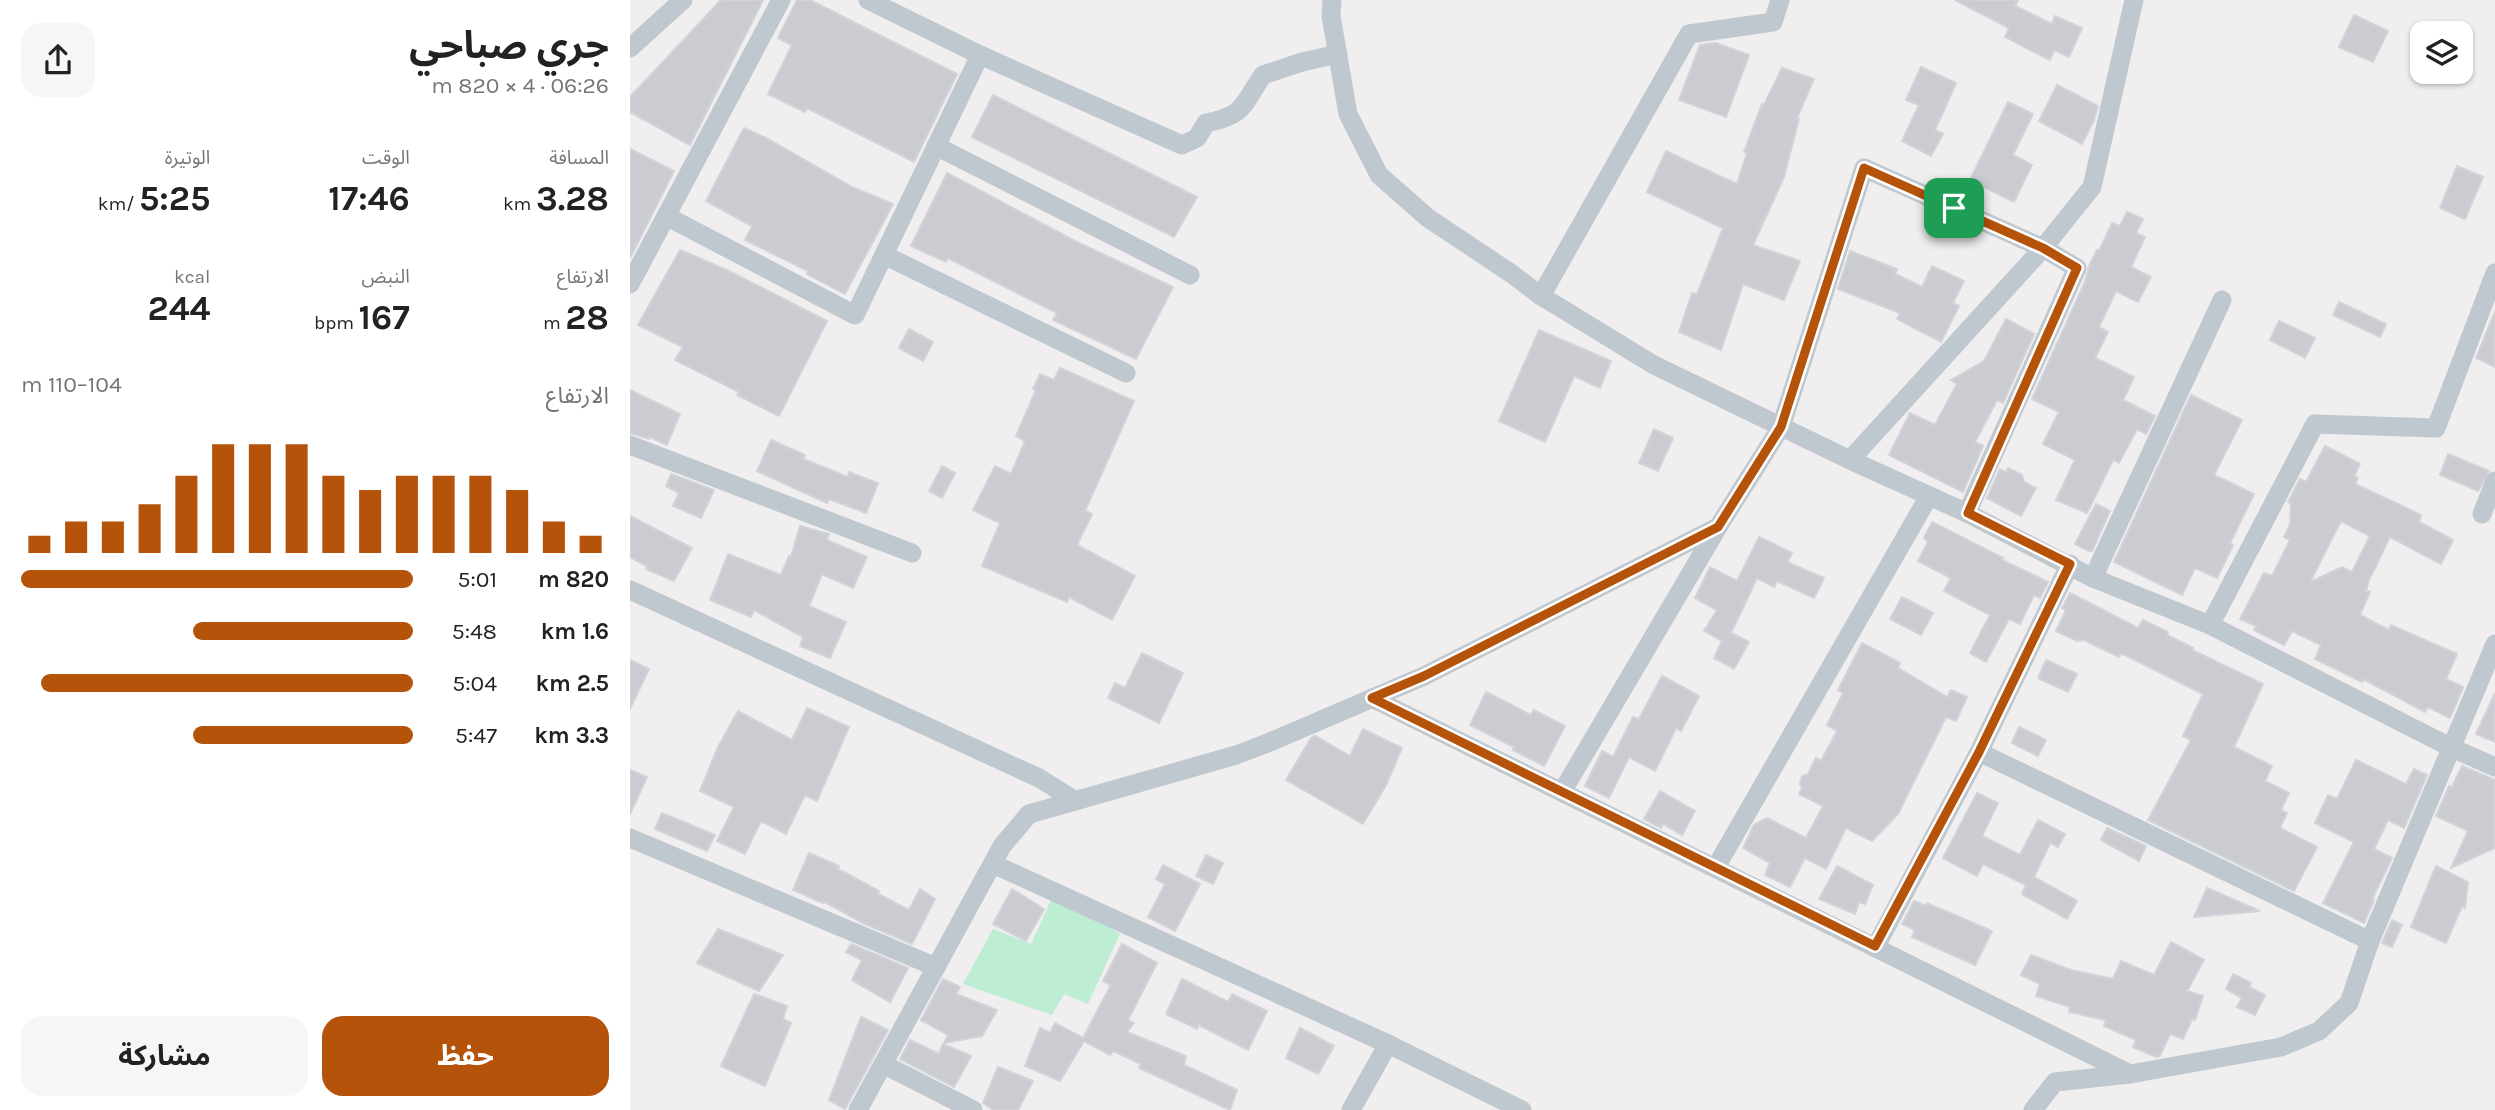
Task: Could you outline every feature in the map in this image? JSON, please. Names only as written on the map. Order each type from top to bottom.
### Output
[{"type":"street","points":[[630,48],[683,0]]},
{"type":"street","points":[[630,284],[781,0]]},
{"type":"street","points":[[868,0],[980,55],[1182,145],[1197,138],[1206,123],[1234,115],[1244,107],[1263,75],[1338,54]]},
{"type":"street","points":[[1332,0],[1331,16],[1348,114],[1379,175],[1429,218],[1541,296],[1654,365],[1850,460],[1968,513],[2093,578],[2210,625],[2452,748],[2495,767]]},
{"type":"street","points":[[1541,296],[1689,34],[1773,22],[1780,0]]},
{"type":"street","points":[[1850,460],[2043,248],[2092,187],[2134,0]]},
{"type":"street","points":[[666,216],[855,315],[980,55]]},
{"type":"street","points":[[936,146],[1190,275]]},
{"type":"street","points":[[1562,792],[1718,527],[1781,427],[1864,168],[2043,248],[2077,268],[1968,513]]},
{"type":"street","points":[[884,255],[1126,373]]},
{"type":"street","points":[[2210,625],[2315,424],[2436,428],[2495,273]]},
{"type":"street","points":[[2093,578],[2222,300]]},
{"type":"street","points":[[630,445],[912,552]]},
{"type":"street","points":[[2482,514],[2495,481]]},
{"type":"street","points":[[1716,867],[1930,496]]},
{"type":"street","points":[[858,1110],[1002,846],[1029,814],[1236,755],[1424,676],[1718,527]]},
{"type":"street","points":[[1875,946],[1979,752],[2070,564]]},
{"type":"street","points":[[630,590],[1039,778],[1074,800]]},
{"type":"street","points":[[2033,1110],[2055,1082],[2130,1074],[2281,1047],[2319,1031],[2349,1003],[2370,941],[2495,644]]},
{"type":"street","points":[[1372,698],[2130,1074]]},
{"type":"street","points":[[1979,752],[2370,941]]},
{"type":"street","points":[[630,838],[936,967]]},
{"type":"street","points":[[993,864],[1388,1044],[1522,1110]]},
{"type":"street","points":[[1351,1110],[1388,1044]]},
{"type":"street","points":[[883,1064],[972,1110]]},
{"type":"green space","points":[[1052,898],[1088,913],[1120,934],[1088,1004],[1064,994],[1052,1015],[963,984],[993,929],[1031,944]]},
{"type":"building","points":[[721,0],[763,0],[690,145],[630,112],[630,97]]},
{"type":"building","points":[[797,0],[810,0],[957,74],[914,162],[807,108],[805,112],[768,94],[792,45],[778,38]]},
{"type":"building","points":[[1955,0],[2018,0],[2015,6],[2052,24],[2055,16],[2082,28],[2069,57],[2054,50],[2050,60],[2005,37],[2009,28]]},
{"type":"building","points":[[2354,15],[2388,31],[2373,62],[2339,47]]},
{"type":"building","points":[[1716,43],[1749,55],[1726,117],[1679,100],[1700,45]]},
{"type":"building","points":[[1921,67],[1956,83],[1935,130],[1943,134],[1931,156],[1902,141],[1919,105],[1906,100]]},
{"type":"building","points":[[1782,68],[1814,79],[1797,118],[1799,119],[1784,177],[1753,245],[1800,261],[1784,300],[1743,284],[1721,350],[1679,332],[1692,293],[1697,294],[1723,228],[1647,192],[1666,151],[1737,184],[1747,153],[1744,152],[1762,104],[1764,105]]},
{"type":"building","points":[[2057,85],[2098,106],[2082,144],[2039,121]]},
{"type":"building","points":[[993,95],[1197,197],[1174,237],[972,137]]},
{"type":"building","points":[[2008,102],[2033,114],[2013,155],[2032,165],[2014,202],[1970,180]]},
{"type":"building","points":[[744,128],[852,187],[893,204],[845,294],[807,274],[808,271],[745,240],[752,226],[706,201]]},
{"type":"building","points":[[630,149],[674,171],[630,258]]},
{"type":"building","points":[[2457,166],[2483,177],[2465,219],[2440,208]]},
{"type":"building","points":[[947,173],[1075,241],[1173,287],[1136,359],[1053,320],[1057,313],[948,258],[946,262],[911,246]]},
{"type":"building","points":[[2127,212],[2143,219],[2136,233],[2145,237],[2131,267],[2151,277],[2138,302],[2116,291],[2099,327],[2108,332],[2095,358],[2134,377],[2123,400],[2155,416],[2146,434],[2137,429],[2119,463],[2113,460],[2087,513],[2056,500],[2075,460],[2043,444],[2059,412],[2032,399],[2097,250],[2099,251],[2112,223],[2120,226]]},
{"type":"building","points":[[680,250],[727,270],[827,321],[779,416],[737,395],[739,392],[675,360],[683,347],[638,325]]},
{"type":"building","points":[[1850,251],[1897,269],[1895,274],[1922,287],[1932,266],[1964,281],[1953,303],[1959,306],[1941,342],[1897,319],[1900,313],[1838,289]]},
{"type":"building","points":[[2339,302],[2386,324],[2380,337],[2333,315]]},
{"type":"building","points":[[2495,312],[2495,367],[2476,358]]},
{"type":"building","points":[[2006,319],[2034,334],[2003,403],[1997,400],[1975,442],[1983,446],[1963,492],[1889,455],[1910,413],[1935,425],[1957,384],[1951,380],[1984,361]]},
{"type":"building","points":[[2279,321],[2315,338],[2305,358],[2270,340]]},
{"type":"building","points":[[909,329],[933,342],[923,361],[899,348]]},
{"type":"building","points":[[1539,330],[1611,361],[1600,388],[1574,376],[1545,442],[1499,421]]},
{"type":"building","points":[[1060,368],[1134,401],[1085,511],[1092,514],[1077,545],[1135,576],[1112,620],[1069,597],[1067,602],[982,566],[1000,523],[973,510],[995,466],[1011,474],[1025,441],[1016,436],[1040,374],[1054,380]]},
{"type":"building","points":[[630,390],[680,414],[667,445],[650,437],[649,439],[630,433]]},
{"type":"building","points":[[2191,395],[2242,420],[2214,475],[2254,494],[2230,543],[2233,545],[2217,578],[2195,568],[2182,595],[2114,562]]},
{"type":"building","points":[[1654,429],[1673,438],[1658,471],[1639,463]]},
{"type":"building","points":[[771,440],[805,455],[803,459],[848,477],[849,472],[878,483],[866,513],[829,499],[827,503],[757,471]]},
{"type":"building","points":[[2325,446],[2360,464],[2354,476],[2358,478],[2355,484],[2421,515],[2419,522],[2453,540],[2441,564],[2390,537],[2369,580],[2366,591],[2370,592],[2360,615],[2389,630],[2391,625],[2457,654],[2446,679],[2463,687],[2450,718],[2428,707],[2425,712],[2363,679],[2362,682],[2315,659],[2321,645],[2292,631],[2284,645],[2254,630],[2256,626],[2240,619],[2264,573],[2272,576],[2290,540],[2284,537],[2290,524],[2291,503],[2288,502],[2300,479],[2306,482]],"holes":[[[2341,521],[2370,536],[2352,572],[2342,567],[2310,582]]]},
{"type":"building","points":[[2448,454],[2489,471],[2478,491],[2440,475]]},
{"type":"building","points":[[942,466],[955,473],[942,498],[929,491]]},
{"type":"building","points":[[2008,468],[2022,475],[2024,482],[2036,488],[2021,516],[1987,498],[2000,469],[2006,472]]},
{"type":"building","points":[[671,474],[714,490],[701,518],[673,506],[679,493],[666,486]]},
{"type":"building","points":[[2096,504],[2110,511],[2092,551],[2089,551],[2075,544]]},
{"type":"building","points":[[630,516],[692,548],[674,581],[646,569],[647,566],[630,557]]},
{"type":"building","points":[[1932,522],[2048,582],[2040,598],[2034,595],[2020,624],[2009,619],[1986,662],[1970,653],[1990,615],[1944,591],[1951,578],[1918,561],[1928,542],[1924,538]]},
{"type":"building","points":[[800,526],[829,534],[827,540],[867,557],[853,588],[822,574],[809,606],[846,622],[830,658],[800,646],[803,637],[754,610],[751,617],[710,600],[728,554],[781,575],[789,556],[791,557]]},
{"type":"building","points":[[1759,537],[1792,553],[1787,562],[1824,578],[1814,598],[1777,581],[1774,587],[1757,578],[1731,633],[1749,642],[1734,669],[1714,658],[1722,641],[1704,631],[1717,610],[1695,598],[1710,567],[1737,581]]},
{"type":"building","points":[[2070,593],[2138,628],[2143,620],[2168,632],[2167,635],[2193,648],[2192,650],[2263,684],[2234,747],[2272,766],[2265,781],[2289,793],[2281,810],[2287,813],[2280,828],[2317,847],[2294,891],[2148,820],[2191,740],[2183,736],[2203,694],[2121,653],[2119,657],[2084,640],[2077,641],[2056,631],[2066,610],[2062,608]]},
{"type":"building","points":[[1902,597],[1933,613],[1921,635],[1890,619]]},
{"type":"building","points":[[1862,643],[1900,663],[1898,668],[1947,697],[1951,690],[1967,697],[1956,721],[1946,717],[1898,814],[1872,841],[1846,828],[1826,869],[1805,858],[1790,887],[1765,875],[1770,863],[1743,848],[1754,825],[1767,818],[1806,838],[1823,806],[1799,794],[1802,776],[1808,774],[1816,758],[1821,761],[1837,731],[1827,725],[1843,693],[1838,690]]},
{"type":"building","points":[[1142,653],[1183,673],[1159,723],[1108,698],[1115,683],[1125,688]]},
{"type":"building","points":[[630,660],[649,669],[630,709]]},
{"type":"building","points":[[2046,660],[2077,674],[2068,692],[2038,678]]},
{"type":"building","points":[[1662,676],[1699,696],[1681,731],[1676,728],[1655,771],[1629,757],[1609,798],[1585,786],[1602,751],[1613,757],[1633,717],[1639,719]]},
{"type":"building","points":[[1486,692],[1531,715],[1534,710],[1565,726],[1544,766],[1470,725]]},
{"type":"building","points":[[2495,693],[2495,742],[2476,734]]},
{"type":"building","points":[[807,708],[849,727],[817,801],[805,795],[786,834],[761,821],[745,854],[717,841],[734,807],[700,791],[718,747],[738,711],[792,740]]},
{"type":"building","points":[[2019,727],[2046,740],[2038,756],[2012,743]]},
{"type":"building","points":[[1363,729],[1402,748],[1386,785],[1363,824],[1286,780],[1311,738],[1315,736],[1350,756]]},
{"type":"building","points":[[2356,760],[2406,784],[2414,769],[2427,775],[2404,828],[2388,820],[2374,849],[2392,858],[2372,899],[2374,900],[2364,923],[2323,903],[2354,842],[2315,823],[2328,795],[2337,799]]},
{"type":"building","points":[[2462,766],[2495,780],[2495,848],[2451,868],[2468,831],[2436,816],[2449,786],[2452,787]]},
{"type":"building","points":[[630,770],[647,777],[630,814]]},
{"type":"building","points":[[1660,791],[1695,811],[1682,835],[1663,824],[1661,828],[1644,819]]},
{"type":"building","points":[[1977,793],[1998,803],[1982,836],[2020,855],[2038,820],[2065,834],[2058,847],[2050,843],[2034,877],[2077,901],[2067,919],[2022,894],[2026,885],[1983,864],[1977,876],[1943,858]]},
{"type":"building","points":[[662,813],[715,835],[707,851],[655,829]]},
{"type":"building","points":[[2107,828],[2146,846],[2139,861],[2101,840]]},
{"type":"building","points":[[809,853],[839,866],[838,869],[909,910],[920,889],[935,899],[912,944],[863,923],[823,901],[793,890]]},
{"type":"building","points":[[1206,855],[1223,863],[1213,884],[1196,876]]},
{"type":"building","points":[[1163,865],[1200,884],[1175,931],[1148,917],[1165,884],[1156,879]]},
{"type":"building","points":[[1837,866],[1873,885],[1865,904],[1859,902],[1855,914],[1819,899]]},
{"type":"building","points":[[2436,866],[2468,882],[2465,908],[2462,906],[2446,943],[2411,927]]},
{"type":"building","points":[[2207,888],[2260,911],[2194,917]]},
{"type":"building","points":[[1012,889],[1044,909],[1026,941],[993,924]]},
{"type":"building","points":[[1914,901],[1926,906],[1927,903],[1992,931],[1975,965],[1912,937],[1915,930],[1902,924]]},
{"type":"building","points":[[2392,920],[2402,925],[2392,947],[2382,943]]},
{"type":"building","points":[[718,929],[783,955],[759,991],[697,963]]},
{"type":"building","points":[[2171,942],[2204,960],[2187,991],[2203,996],[2195,1020],[2192,1019],[2183,1039],[2170,1034],[2160,1056],[2156,1057],[2133,1047],[2136,1040],[2104,1026],[2106,1020],[2069,1012],[2070,1007],[2036,996],[2040,984],[2021,975],[2031,955],[2071,970],[2113,979],[2121,961],[2154,975]]},
{"type":"building","points":[[851,944],[908,968],[890,1002],[852,980],[862,960],[846,952]]},
{"type":"building","points":[[1122,944],[1157,963],[1128,1020],[1134,1023],[1127,1032],[1186,1056],[1184,1065],[1237,1090],[1230,1110],[1139,1068],[1141,1064],[1113,1051],[1110,1055],[1084,1041],[1060,1081],[1025,1066],[1040,1028],[1050,1033],[1055,1023],[1083,1038],[1111,985],[1103,981]]},
{"type":"building","points":[[2233,974],[2251,983],[2249,987],[2265,995],[2255,1015],[2237,1007],[2242,998],[2226,989]]},
{"type":"building","points":[[943,979],[960,987],[956,994],[997,1010],[982,1036],[944,1043],[948,1035],[921,1020]]},
{"type":"building","points":[[1182,979],[1228,1002],[1232,994],[1267,1011],[1248,1050],[1199,1025],[1197,1029],[1166,1014]]},
{"type":"building","points":[[754,994],[787,1006],[783,1019],[791,1023],[765,1086],[721,1066]]},
{"type":"building","points":[[861,1017],[888,1030],[845,1109],[829,1100]]},
{"type":"building","points":[[1300,1028],[1334,1046],[1318,1074],[1286,1058]]},
{"type":"building","points":[[910,1040],[939,1054],[943,1044],[971,1056],[954,1087],[900,1059]]},
{"type":"building","points":[[998,1067],[1033,1081],[1018,1110],[993,1110],[983,1103]]},
{"type":"route","points":[[1864,168],[1954,208],[2043,248],[2077,268],[1968,513],[2070,564],[1979,752],[1875,946],[1372,698],[1424,676],[1718,527],[1781,427],[1864,168]]}]
